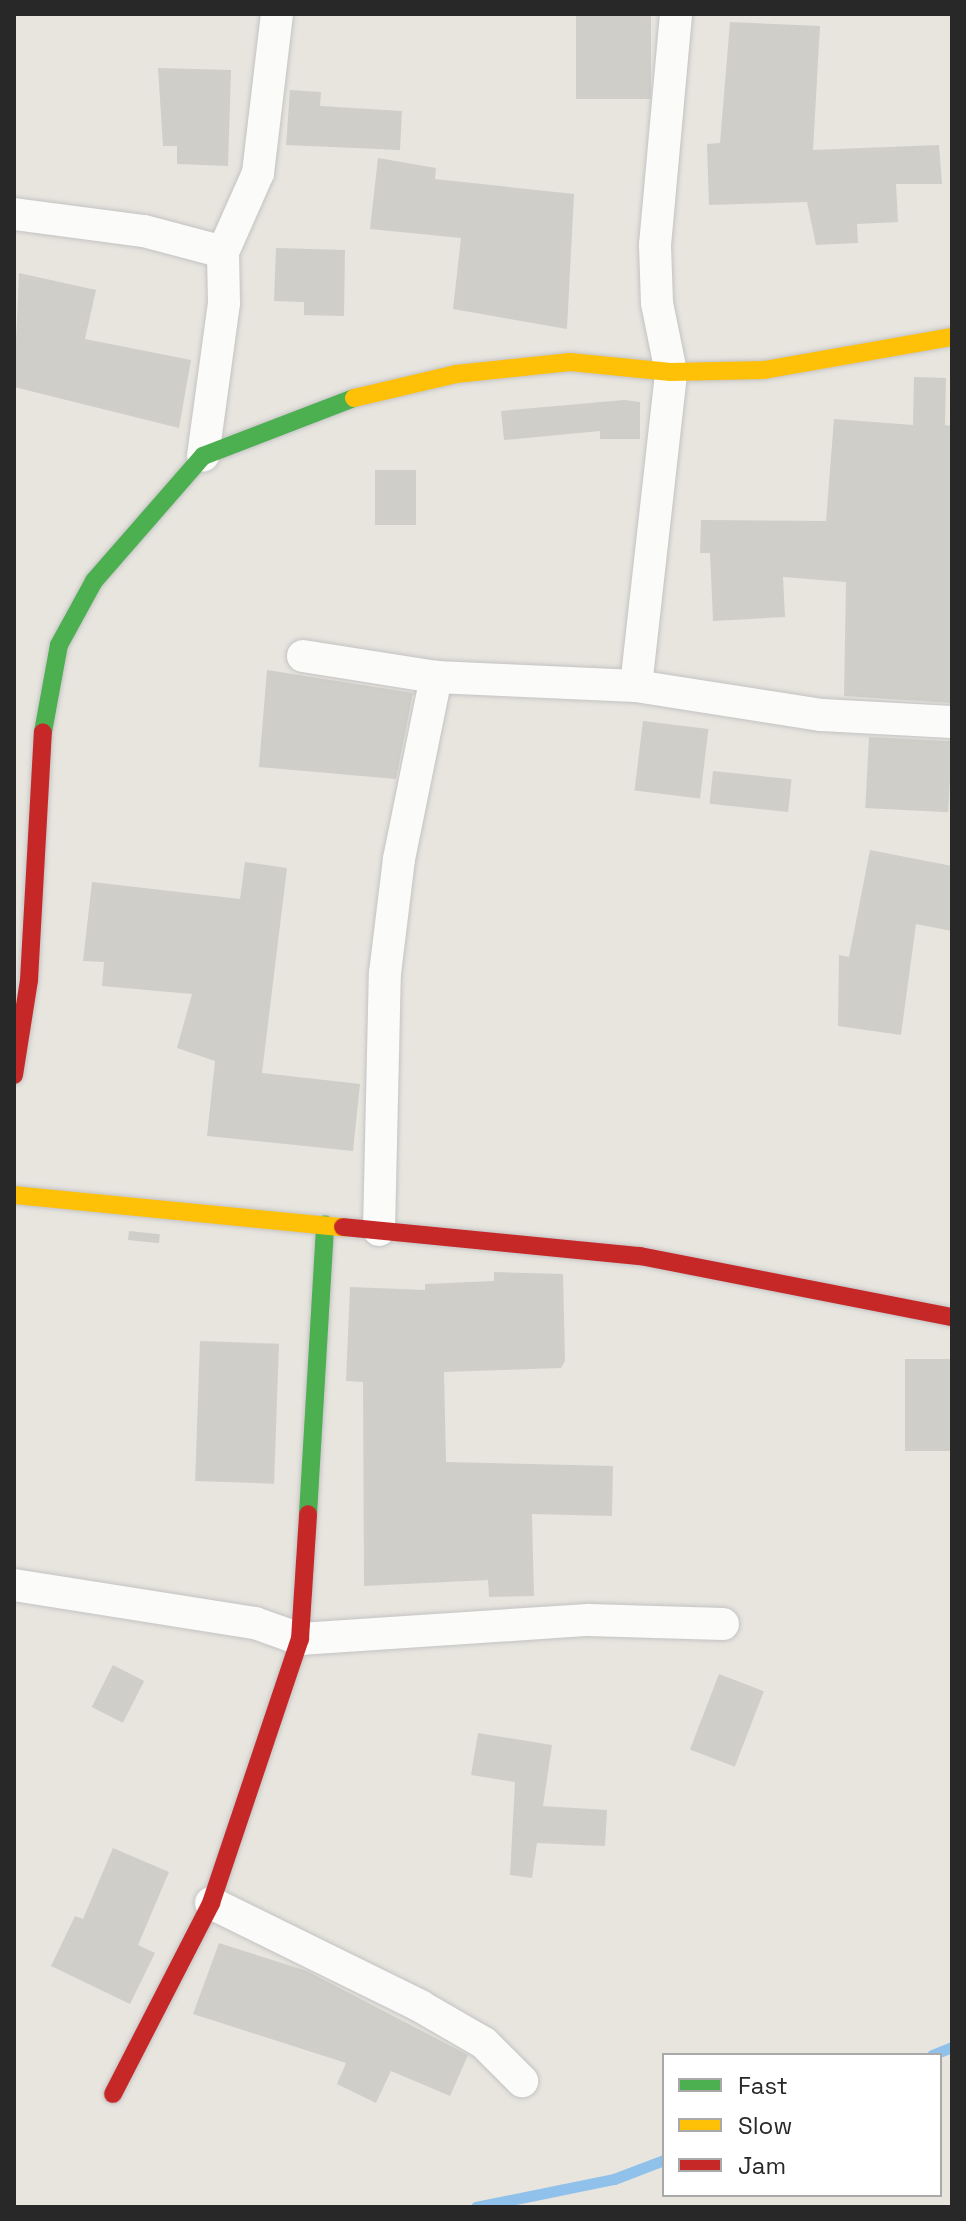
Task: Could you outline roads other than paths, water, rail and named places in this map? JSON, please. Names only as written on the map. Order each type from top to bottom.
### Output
[{"type":"street","points":[[203,456],[224,303],[223,252],[258,173],[277,14]]},
{"type":"street","points":[[636,686],[671,372],[657,303],[655,245],[676,14]]},
{"type":"street","points":[[14,214],[144,231],[223,252]]},
{"type":"street","points":[[14,1075],[29,980],[45,697],[59,645],[94,581],[203,456],[314,408],[456,374],[570,362],[671,372],[764,370],[952,337]]},
{"type":"street","points":[[303,656],[436,677],[636,686],[808,714],[952,722]]},
{"type":"street","points":[[379,1230],[385,973],[399,859],[436,677]]},
{"type":"street","points":[[14,1195],[640,1256],[952,1317]]},
{"type":"street","points":[[113,2094],[211,1903],[300,1639],[325,1224]]},
{"type":"street","points":[[14,1585],[255,1623],[300,1639],[588,1620],[723,1624]]},
{"type":"street","points":[[211,1903],[433,2013],[484,2043],[522,2081]]},
{"type":"waterway","points":[[937,2053],[952,2047]]},
{"type":"waterway","points":[[476,2207],[614,2179],[662,2161]]}]
